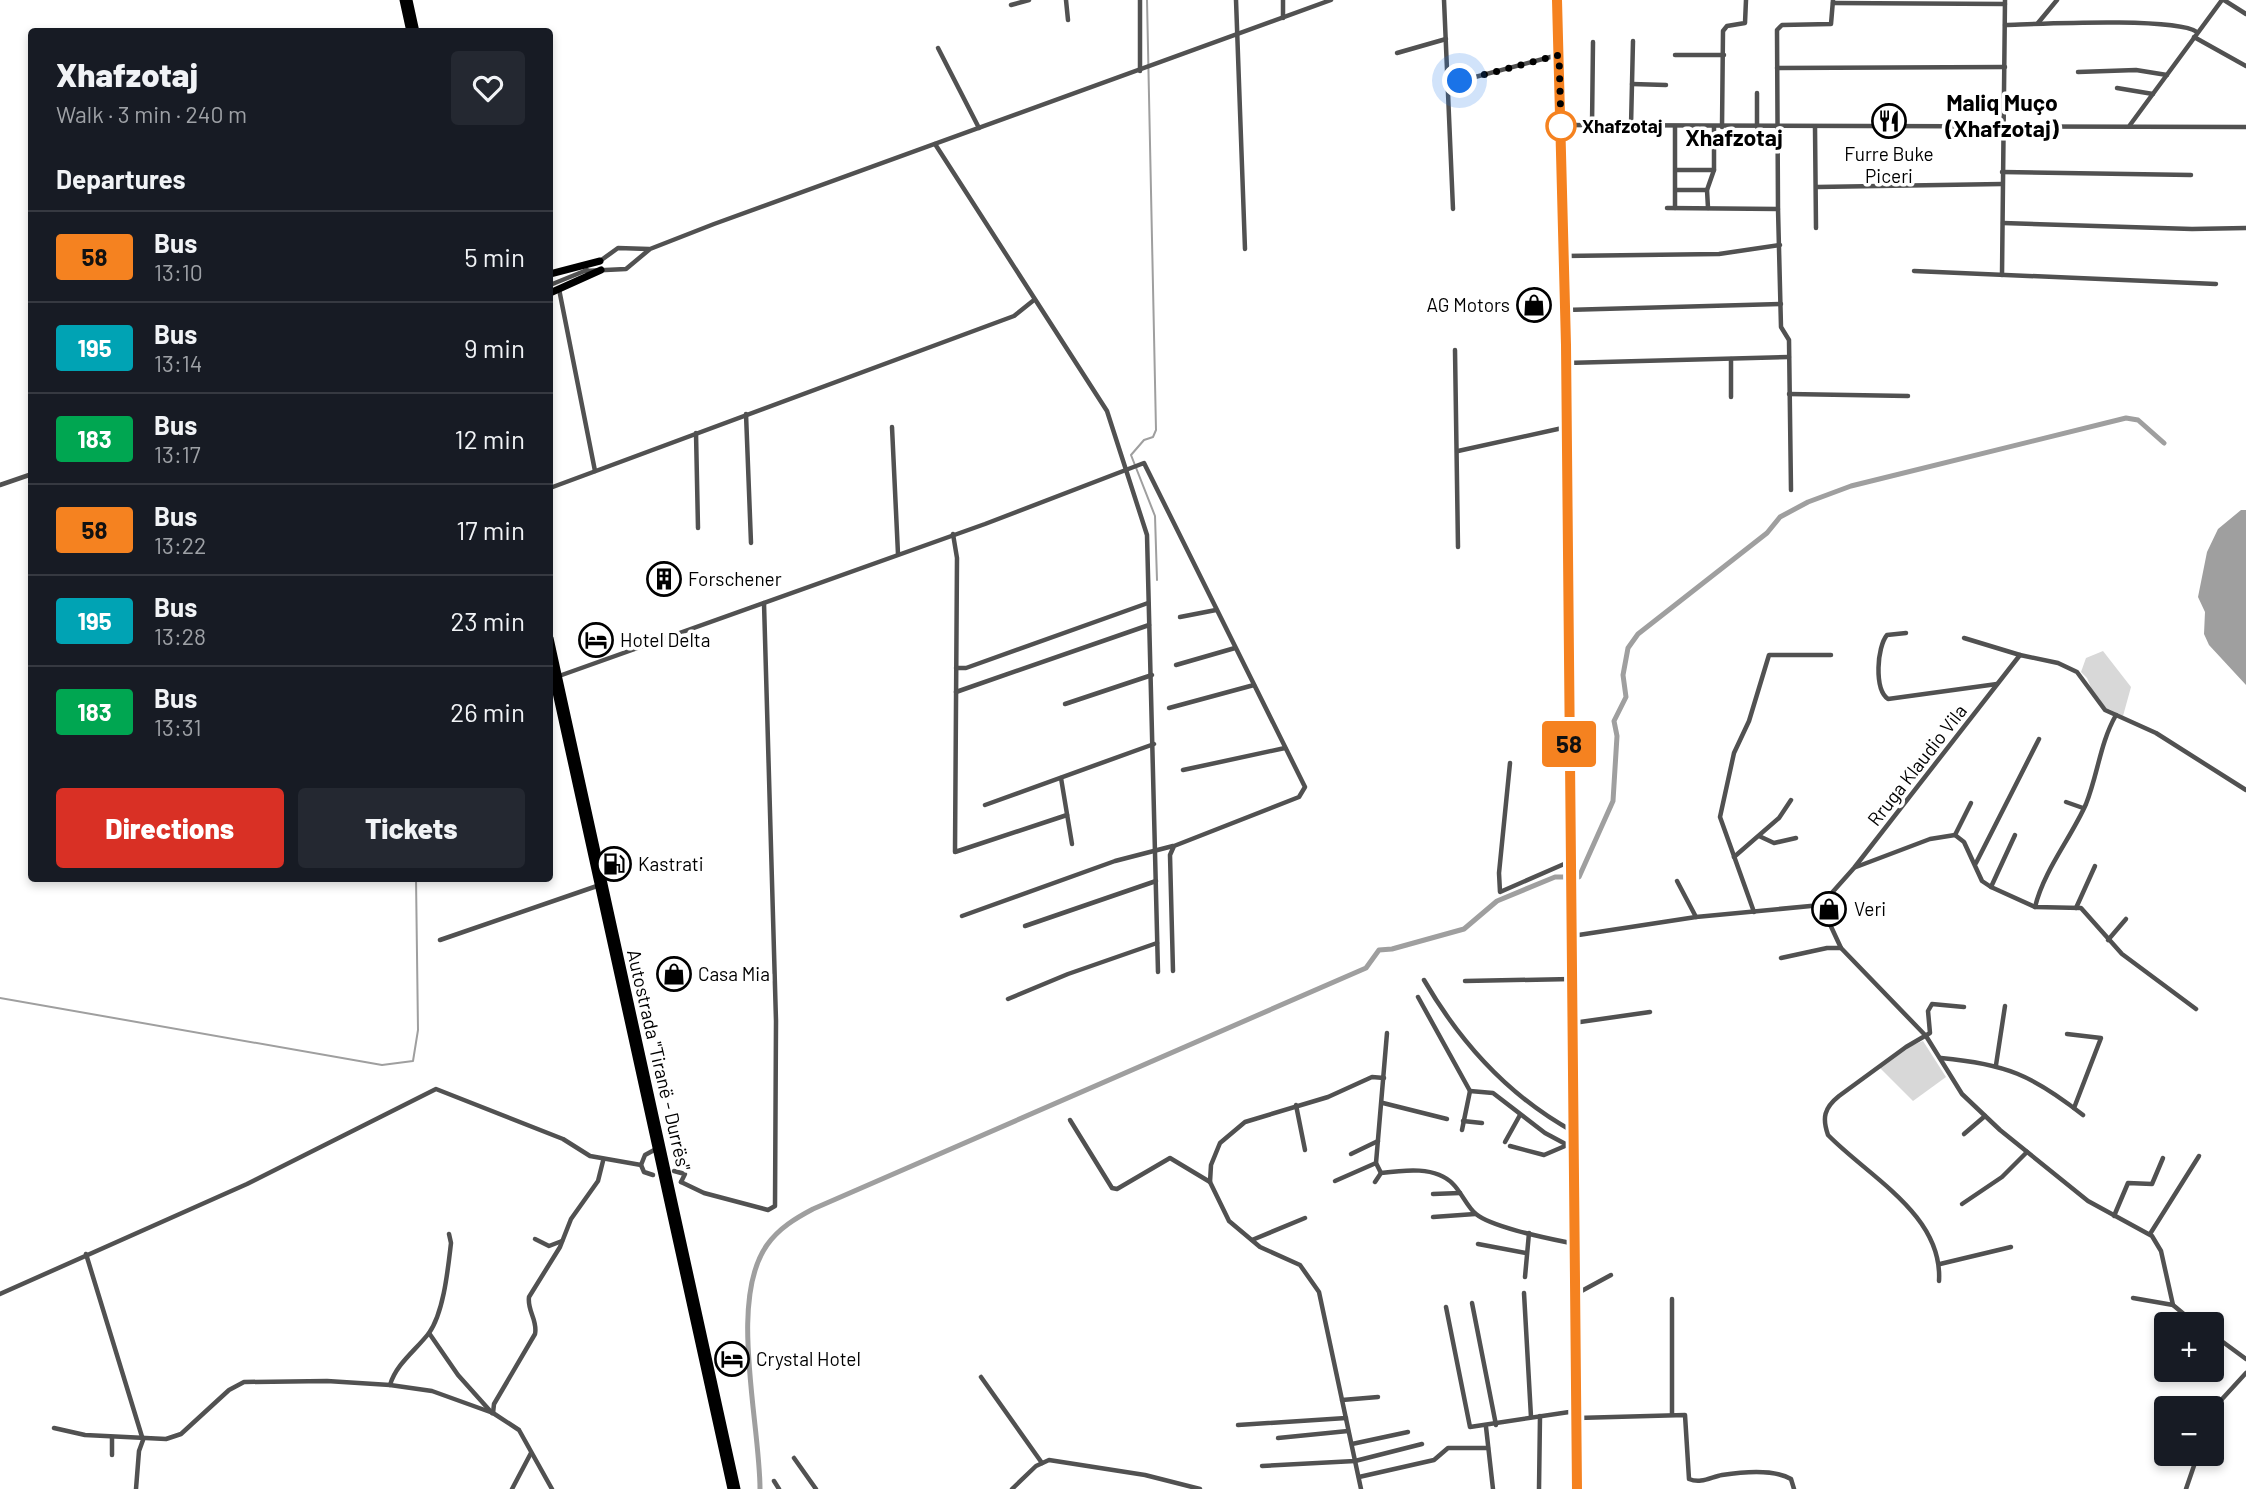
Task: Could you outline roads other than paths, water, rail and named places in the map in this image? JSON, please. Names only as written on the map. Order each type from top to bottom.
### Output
[{"type":"highway","points":[[403,0],[409,28]]},
{"type":"highway","points":[[409,0],[415,28]]},
{"type":"highway","points":[[553,273],[601,265]]},
{"type":"highway","points":[[553,292],[601,265]]},
{"type":"highway","name":"Autostrada \"Tiranë - Durrës\"","points":[[553,652],[737,1489]]},
{"type":"highway","name":"Autostrada \"Tiranë - Durrës\"","points":[[553,679],[731,1489]]},
{"type":"main road","points":[[1557,0],[1567,427],[1577,1489]]},
{"type":"street","points":[[1011,5],[1029,0]]},
{"type":"street","points":[[1066,0],[1068,20]]},
{"type":"street","points":[[1140,0],[1145,69]]},
{"type":"street","points":[[1236,0],[1245,249]]},
{"type":"street","points":[[1283,0],[1283,18]]},
{"type":"street","points":[[585,271],[601,265],[626,269],[650,249],[1145,69],[1237,32],[1331,0]]},
{"type":"street","points":[[1444,0],[1453,209]]},
{"type":"street","points":[[1722,127],[1723,29],[1745,23],[1746,0]]},
{"type":"street","points":[[2038,24],[2057,0]]},
{"type":"street","points":[[2130,126],[2223,0],[2246,14]]},
{"type":"street","points":[[1791,490],[1789,340],[1781,327],[1776,127],[1778,27],[1829,25],[1833,19],[1833,2],[2005,2],[2002,275]]},
{"type":"street","points":[[2005,25],[2185,26],[2246,66]]},
{"type":"street","points":[[1397,53],[1446,39]]},
{"type":"street","points":[[1631,127],[1633,41]]},
{"type":"street","points":[[1592,126],[1593,42]]},
{"type":"street","points":[[938,48],[979,128]]},
{"type":"street","points":[[1460,81],[1559,55]]},
{"type":"street","points":[[1675,55],[1724,55]]},
{"type":"street","points":[[1777,68],[2005,67]]},
{"type":"street","points":[[2078,72],[2136,70],[2166,75]]},
{"type":"street","points":[[1632,84],[1666,85]]},
{"type":"street","points":[[2117,89],[2153,93]]},
{"type":"street","points":[[1756,93],[1757,128]]},
{"type":"street","points":[[1560,125],[1757,128],[2246,127]]},
{"type":"street","points":[[1675,127],[1675,208]]},
{"type":"street","points":[[1709,208],[1707,190],[1713,170],[1714,127]]},
{"type":"street","points":[[1815,127],[1816,228]]},
{"type":"street","points":[[934,144],[1107,411],[1147,536],[1158,972]]},
{"type":"street","points":[[1676,170],[1713,170]]},
{"type":"street","points":[[2002,172],[2191,175]]},
{"type":"street","points":[[1817,187],[2002,184]]},
{"type":"street","points":[[1676,190],[1707,190]]},
{"type":"street","points":[[1667,208],[1778,209]]},
{"type":"street","points":[[2003,223],[2192,229],[2246,228]]},
{"type":"street","points":[[1563,256],[1719,254],[1772,249],[1780,245]]},
{"type":"street","points":[[553,284],[601,265],[618,248],[650,249]]},
{"type":"street","points":[[627,249],[631,263]]},
{"type":"street","points":[[611,254],[610,262],[615,268]]},
{"type":"street","points":[[1914,271],[2216,284]]},
{"type":"street","points":[[559,289],[595,471]]},
{"type":"street","points":[[553,487],[1014,316],[1034,300]]},
{"type":"street","points":[[1564,310],[1781,304]]},
{"type":"street","points":[[1455,349],[1458,547]]},
{"type":"street","points":[[1566,363],[1789,357]]},
{"type":"street","points":[[1731,359],[1731,397]]},
{"type":"street","points":[[1789,394],[1908,396]]},
{"type":"street","points":[[746,414],[751,543]]},
{"type":"street","points":[[892,427],[898,554]]},
{"type":"street","points":[[1458,451],[1567,427]]},
{"type":"street","points":[[696,433],[698,528]]},
{"type":"street","points":[[558,676],[953,534],[1143,462],[1148,466],[1216,610],[1305,787],[1299,797],[1174,846],[1156,848],[962,916]]},
{"type":"street","points":[[0,485],[28,475]]},
{"type":"street","points":[[953,534],[957,548],[955,852],[1067,816]]},
{"type":"street","points":[[681,1182],[737,1203],[768,1210],[775,1206],[776,1021],[764,603]]},
{"type":"street","points":[[956,668],[966,668],[1148,603]]},
{"type":"street","points":[[1180,617],[1216,610]]},
{"type":"street","points":[[956,692],[1149,625]]},
{"type":"street","points":[[1906,633],[1887,635],[1881,646],[1882,689],[1888,699],[1997,684]]},
{"type":"street","points":[[1964,638],[2058,663],[2077,672],[2099,705],[2156,733],[2246,790]]},
{"type":"street","points":[[1176,665],[1235,648]]},
{"type":"street","points":[[1755,912],[1721,822],[1722,805],[1734,753],[1749,720],[1769,655],[1831,656]]},
{"type":"street","name":"Rruga Klaudio Vila","points":[[1821,905],[1854,868],[2020,655]]},
{"type":"street","points":[[1065,704],[1152,675]]},
{"type":"street","points":[[1169,708],[1254,685]]},
{"type":"street","points":[[2035,907],[2041,888],[2083,808],[2105,737],[2116,715]]},
{"type":"street","points":[[1976,864],[2039,739]]},
{"type":"street","points":[[985,805],[1154,744]]},
{"type":"street","points":[[1183,770],[1285,748]]},
{"type":"street","points":[[1510,763],[1499,873],[1500,892],[1571,861]]},
{"type":"street","points":[[1061,778],[1072,844]]},
{"type":"street","points":[[1734,857],[1779,818],[1791,800]]},
{"type":"street","points":[[2066,802],[2083,808]]},
{"type":"street","points":[[1955,835],[1971,803]]},
{"type":"street","points":[[1854,868],[1930,839],[1955,835],[1964,842],[1982,881],[1990,887],[2035,907],[2076,908],[2089,915],[2108,940],[2135,964],[2196,1009]]},
{"type":"street","points":[[1990,887],[2015,835]]},
{"type":"street","points":[[1759,836],[1774,843],[1796,838]]},
{"type":"street","points":[[1173,971],[1170,855],[1174,846]]},
{"type":"street","points":[[2076,908],[2095,866]]},
{"type":"street","points":[[1025,926],[1156,881]]},
{"type":"street","points":[[1677,881],[1696,917]]},
{"type":"street","points":[[440,940],[597,886]]},
{"type":"street","points":[[1572,936],[1696,917],[1821,905],[1841,948],[1926,1036],[1962,1094],[1984,1116],[2088,1201],[2150,1234],[2161,1251],[2173,1305]]},
{"type":"street","points":[[2108,940],[2126,919]]},
{"type":"street","points":[[1008,999],[1092,965],[1157,943]]},
{"type":"street","points":[[1781,958],[1827,948],[1841,948]]},
{"type":"street","points":[[1465,981],[1573,979]]},
{"type":"street","points":[[1423,980],[1441,1010],[1485,1064],[1528,1101],[1575,1132]]},
{"type":"street","points":[[1418,997],[1469,1091],[1462,1130]]},
{"type":"street","points":[[1939,1281],[1940,1264],[1926,1229],[1910,1209],[1829,1135],[1824,1118],[1830,1104],[1839,1096],[1906,1047],[1926,1036],[1931,1030],[1928,1011],[1932,1004],[1964,1007]]},
{"type":"street","points":[[1996,1065],[2005,1006]]},
{"type":"street","points":[[1573,1023],[1650,1012]]},
{"type":"street","points":[[1381,1173],[1376,1163],[1387,1033]]},
{"type":"street","points":[[2067,1034],[2101,1038],[2074,1108]]},
{"type":"street","points":[[1940,1058],[1996,1065],[2049,1088],[2084,1115]]},
{"type":"street","points":[[1210,1182],[1216,1150],[1234,1128],[1254,1118],[1328,1097],[1371,1077],[1384,1077]]},
{"type":"street","points":[[0,1294],[247,1184],[436,1088],[563,1139],[603,1161],[641,1165]]},
{"type":"street","points":[[1469,1091],[1493,1093],[1520,1115],[1575,1148]]},
{"type":"street","points":[[1383,1103],[1447,1119]]},
{"type":"street","points":[[1296,1105],[1305,1150]]},
{"type":"street","points":[[1520,1115],[1507,1144],[1544,1155],[1566,1145]]},
{"type":"street","points":[[1964,1134],[1984,1116]]},
{"type":"street","points":[[1070,1120],[1112,1188],[1117,1189],[1166,1158],[1173,1159],[1210,1182],[1229,1220],[1251,1240],[1276,1257],[1300,1265],[1313,1283],[1321,1301],[1362,1489]]},
{"type":"street","points":[[1463,1121],[1482,1123]]},
{"type":"street","points":[[1351,1154],[1379,1140]]},
{"type":"street","points":[[653,1175],[644,1172],[641,1165],[645,1155],[656,1149]]},
{"type":"street","points":[[1962,1204],[2002,1177],[2027,1152]]},
{"type":"street","points":[[2150,1234],[2199,1156]]},
{"type":"street","points":[[2114,1216],[2128,1183],[2152,1184],[2163,1158]]},
{"type":"street","points":[[492,1413],[494,1404],[535,1334],[537,1326],[528,1306],[529,1297],[562,1241],[570,1219],[582,1208],[598,1181],[603,1161]]},
{"type":"street","points":[[1335,1181],[1376,1163]]},
{"type":"street","points":[[671,1186],[681,1182],[685,1174],[674,1171]]},
{"type":"street","points":[[1381,1173],[1393,1171],[1434,1174],[1452,1182],[1476,1214]]},
{"type":"street","points":[[1376,1182],[1381,1173]]},
{"type":"street","points":[[1433,1194],[1460,1193]]},
{"type":"street","points":[[1433,1217],[1476,1214],[1528,1233],[1575,1244]]},
{"type":"street","points":[[1251,1240],[1304,1218]]},
{"type":"street","points":[[1525,1277],[1528,1233]]},
{"type":"street","points":[[390,1385],[399,1368],[429,1333],[442,1298],[451,1243],[449,1234]]},
{"type":"street","points":[[535,1239],[549,1246],[562,1241]]},
{"type":"street","points":[[1478,1244],[1526,1253]]},
{"type":"street","points":[[1940,1264],[2011,1247]]},
{"type":"street","points":[[86,1254],[143,1440],[139,1451],[136,1489]]},
{"type":"street","points":[[1576,1294],[1611,1275]]},
{"type":"street","points":[[1524,1293],[1531,1417]]},
{"type":"street","points":[[2133,1298],[2173,1305],[2181,1312]]},
{"type":"street","points":[[1672,1299],[1672,1414]]},
{"type":"street","points":[[1472,1303],[1496,1425]]},
{"type":"street","points":[[1446,1307],[1458,1356],[1469,1426],[1472,1429],[1540,1416],[1682,1414],[1687,1418],[1688,1477],[1692,1481],[1728,1475],[1776,1474],[1791,1479],[1794,1489]]},
{"type":"street","points":[[429,1333],[458,1375],[492,1413]]},
{"type":"street","points":[[2224,1343],[2246,1359]]},
{"type":"street","points":[[2224,1397],[2246,1373]]},
{"type":"street","points":[[981,1377],[1042,1463]]},
{"type":"street","points":[[54,1428],[112,1438],[131,1436],[143,1440],[166,1439],[181,1434],[229,1390],[243,1382],[327,1381],[390,1385],[432,1391],[492,1413],[519,1430],[552,1489]]},
{"type":"street","points":[[1342,1399],[1378,1397]]},
{"type":"street","points":[[1539,1489],[1540,1416]]},
{"type":"street","points":[[1238,1424],[1346,1418]]},
{"type":"street","points":[[1486,1427],[1493,1489]]},
{"type":"street","points":[[1278,1438],[1348,1431]]},
{"type":"street","points":[[1352,1444],[1408,1432]]},
{"type":"street","points":[[112,1438],[112,1455]]},
{"type":"street","points":[[1262,1466],[1355,1461],[1422,1444]]},
{"type":"street","points":[[1359,1477],[1434,1460],[1448,1448],[1488,1448]]},
{"type":"street","points":[[512,1489],[532,1452]]},
{"type":"street","points":[[794,1458],[817,1489]]},
{"type":"street","points":[[1012,1489],[1042,1463],[1058,1460],[1097,1470],[1174,1481],[1200,1489]]},
{"type":"street","points":[[2186,1489],[2194,1466]]},
{"type":"street","points":[[774,1481],[779,1489]]},
{"type":"waterway","points":[[1147,0],[1156,430],[1153,437],[1144,440],[1131,455],[1155,516],[1157,580]]},
{"type":"waterway","points":[[760,1489],[749,1363],[749,1297],[756,1269],[767,1245],[788,1224],[813,1209],[1366,968],[1379,950],[1392,949],[1464,929],[1497,901],[1555,877],[1579,877],[1613,801],[1617,736],[1614,721],[1626,697],[1623,675],[1628,648],[1638,634],[1767,533],[1780,517],[1808,502],[1851,486],[2126,418],[2138,420],[2164,443]]},
{"type":"waterway","points":[[0,998],[382,1065],[413,1061],[418,1030],[416,882]]},
{"type":"place","name":"Furre Buke Piceri","points":[[1889,121]]},
{"type":"place","name":"Xhafzotaj","points":[[1561,126]]},
{"type":"place","name":"AG Motors","points":[[1534,305]]},
{"type":"place","name":"Forschener","points":[[664,579]]},
{"type":"place","name":"Hotel Delta","points":[[596,640]]},
{"type":"place","name":"Kastrati","points":[[614,864]]},
{"type":"place","name":"Veri","points":[[1829,909]]},
{"type":"place","name":"Casa Mia","points":[[674,974]]},
{"type":"place","name":"Crystal Hotel","points":[[732,1359]]},
{"type":"district","name":"Maliq Muço (Xhafzotaj)","points":[[2002,116]]},
{"type":"district","name":"Xhafzotaj","points":[[1734,138]]}]
